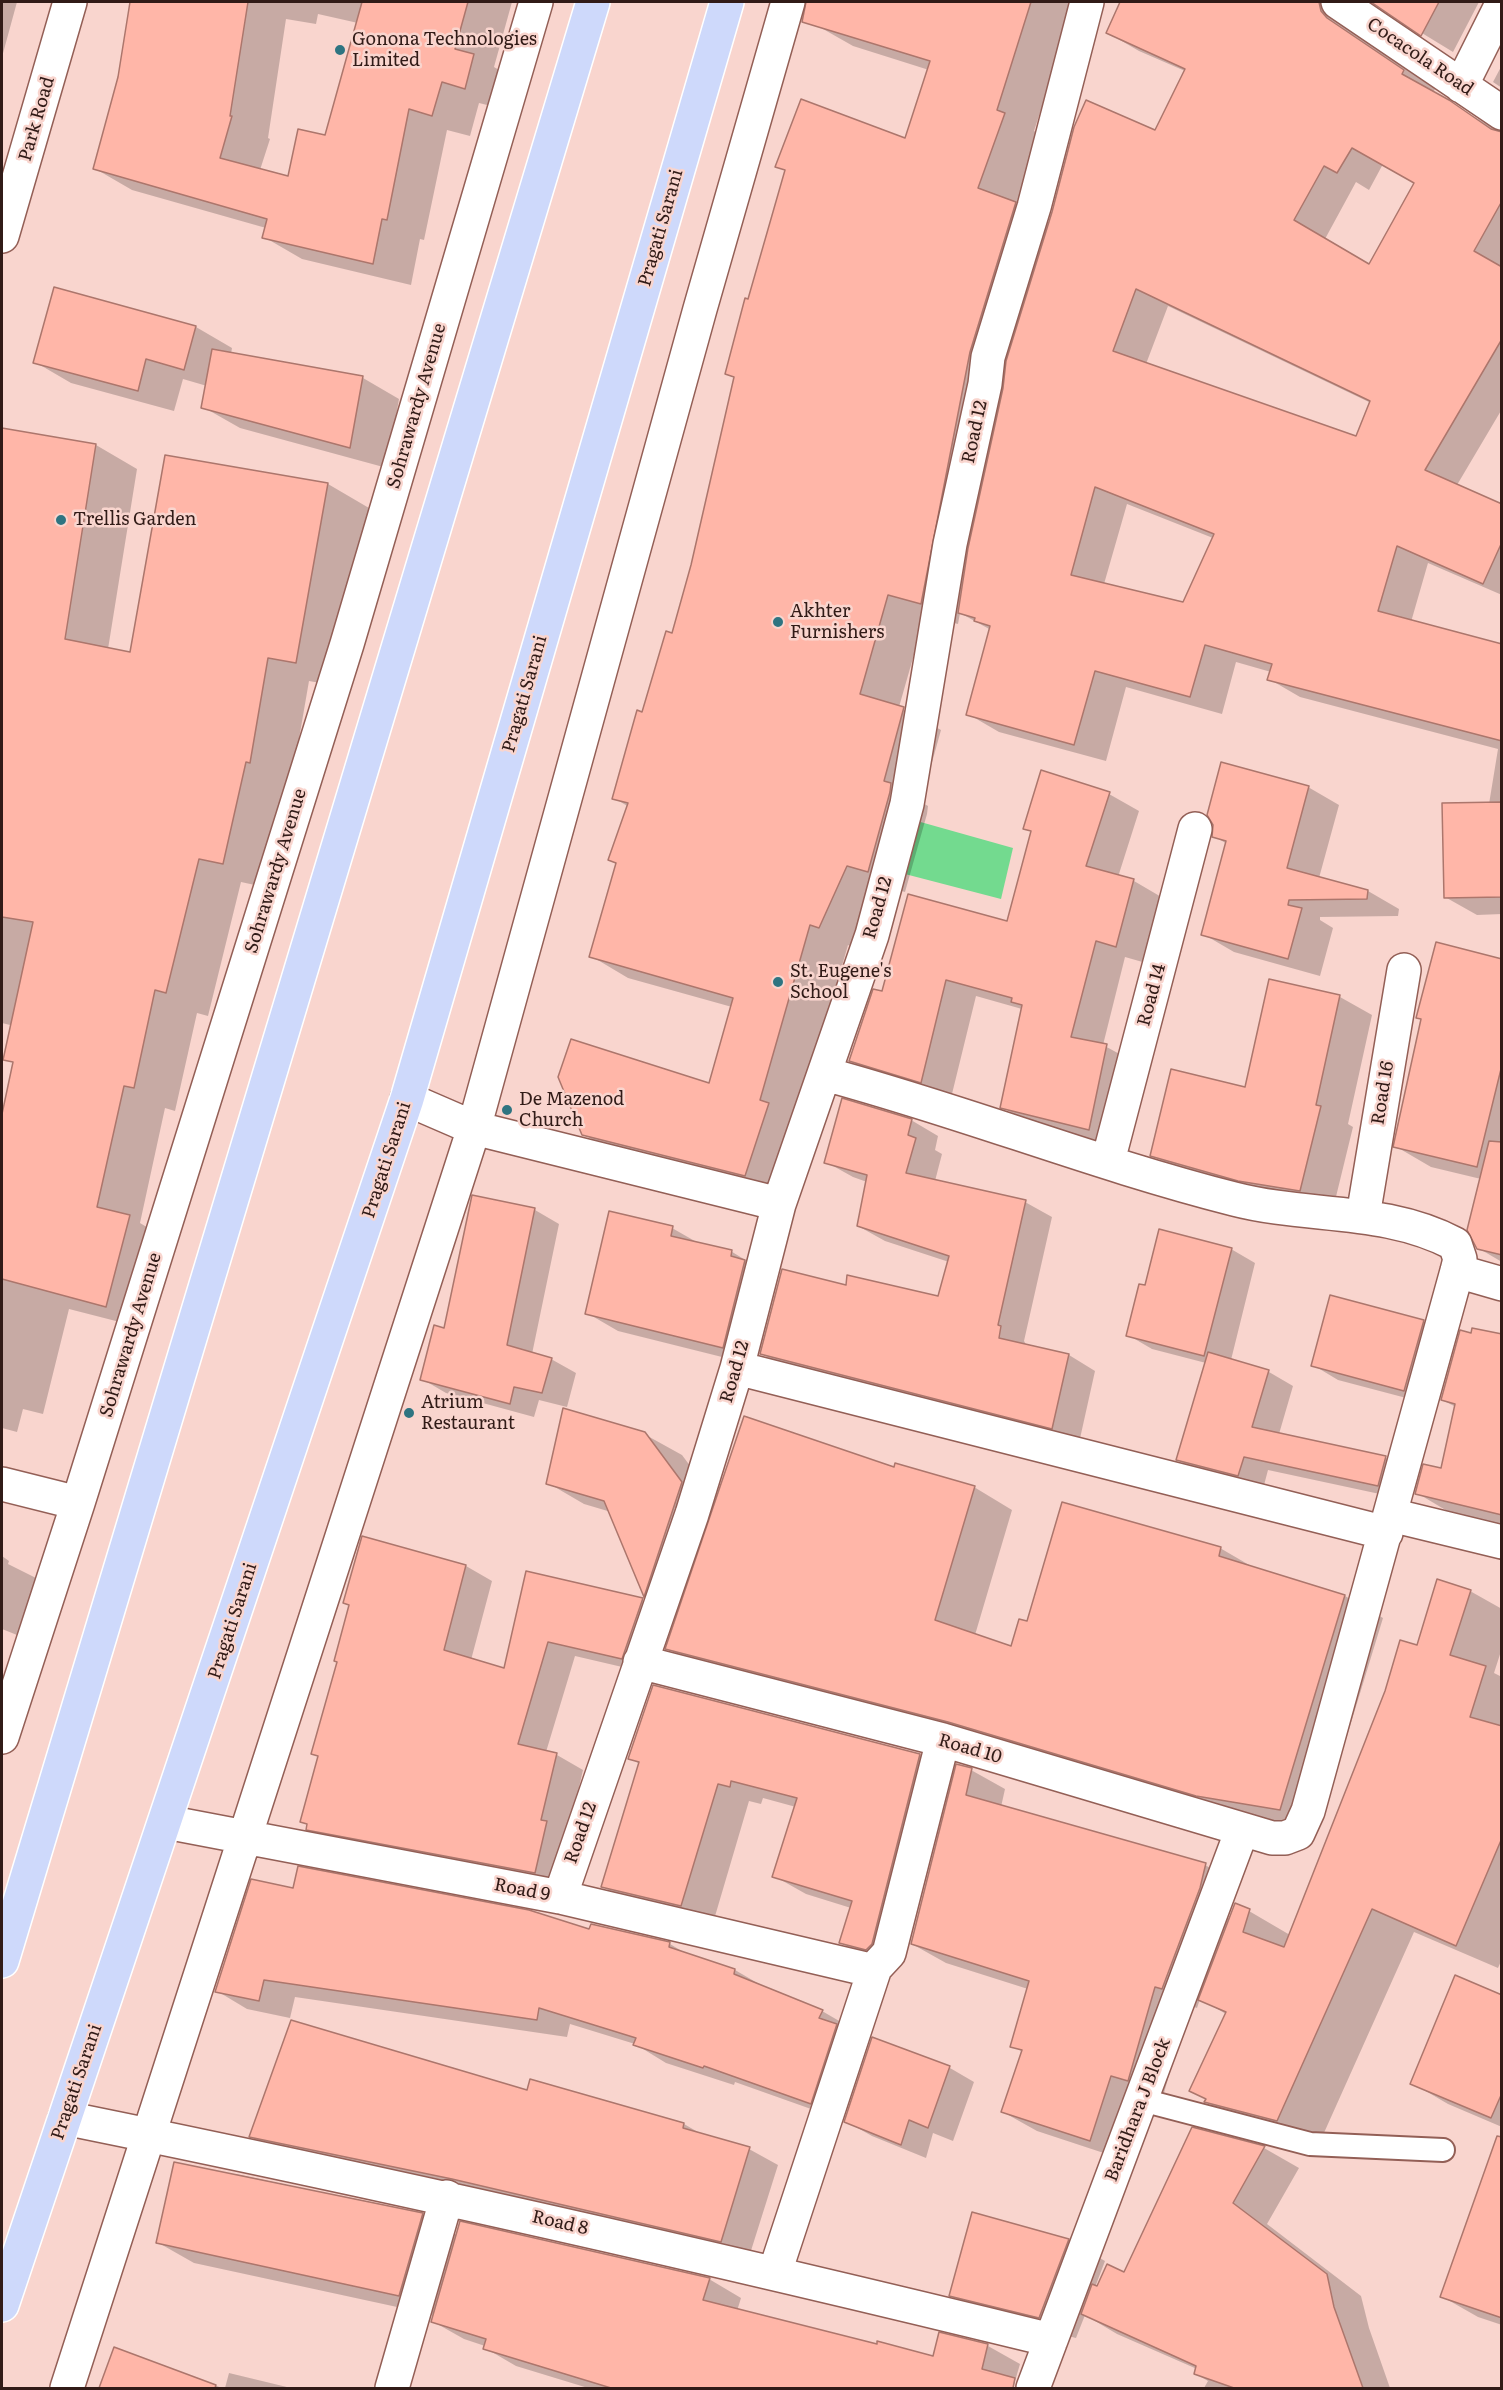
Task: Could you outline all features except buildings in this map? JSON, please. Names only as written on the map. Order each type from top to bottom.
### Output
[{"type":"main road","points":[[2,1961],[593,2]]},
{"type":"main road","name":"Pragati Sarani","points":[[2,2305],[407,1099],[727,2]]},
{"type":"street","name":"Park Road","points":[[2,236],[14,156],[70,2]]},
{"type":"street","name":"Sohrawardy Avenue","points":[[2,1737],[78,1503],[347,644],[536,2]]},
{"type":"street","points":[[67,2388],[243,1837],[474,1128],[693,332],[788,2]]},
{"type":"street","name":"Road 12","points":[[560,1897],[692,1514],[737,1368],[779,1204],[872,934],[907,804],[950,544],[985,384],[988,357],[1034,207],[1087,2]]},
{"type":"street","name":"Cocacola Road","points":[[1338,2],[1502,112]]},
{"type":"street","points":[[1461,86],[1502,4]]},
{"type":"street","name":"Road 14","points":[[1108,1161],[1195,830]]},
{"type":"street","name":"Road 16","points":[[1363,1216],[1404,970]]},
{"type":"street","points":[[825,1074],[1236,1200],[1363,1216],[1426,1229],[1455,1244],[1460,1259],[1389,1524]]},
{"type":"street","points":[[407,1099],[474,1128],[779,1204]]},
{"type":"street","points":[[1457,1271],[1502,1284]]},
{"type":"street","points":[[737,1368],[1389,1524],[1502,1542]]},
{"type":"street","points":[[2,1484],[78,1503]]},
{"type":"street","name":"Road 10","points":[[640,1662],[943,1740],[1242,1830],[1272,1838],[1285,1838],[1298,1833],[1308,1811],[1389,1524]]},
{"type":"street","points":[[775,2272],[875,1968],[889,1953],[943,1740]]},
{"type":"street","name":"Road 9","points":[[166,1822],[560,1897],[866,1969],[875,1968]]},
{"type":"street","name":"Baridhara J Block","points":[[1033,2388],[1242,1830]]},
{"type":"street","name":"Road 8","points":[[65,2118],[447,2197],[775,2272],[1052,2340]]},
{"type":"street","points":[[392,2388],[447,2197]]},
{"type":"lane","points":[[1142,2100],[1310,2144],[1443,2150]]},
{"type":"green space","points":[[917,821],[1013,848],[1001,899],[905,874]]},
{"type":"place","name":"Gonona Technologies Limited","points":[[340,50]]},
{"type":"place","name":"Trellis Garden","points":[[61,520]]},
{"type":"place","name":"Akhter Furnishers","points":[[778,622]]},
{"type":"place","name":"St. Eugene's School","points":[[778,982]]},
{"type":"place","name":"De Mazenod Church","points":[[507,1110]]},
{"type":"place","name":"Atrium Restaurant","points":[[409,1413]]}]
